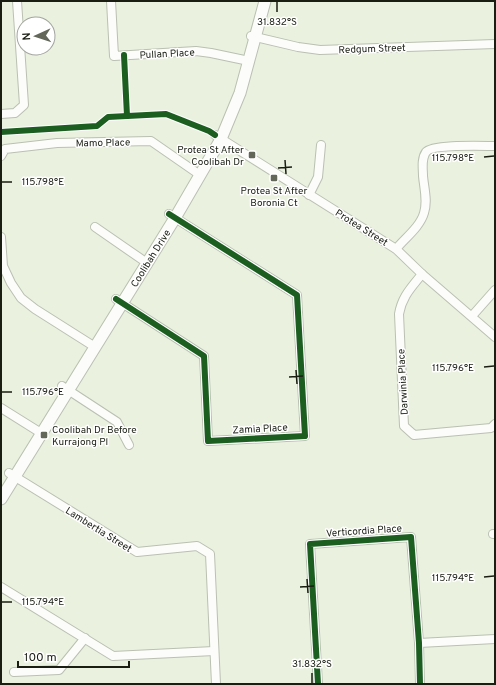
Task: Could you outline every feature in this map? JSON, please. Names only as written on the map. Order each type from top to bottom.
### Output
[{"type":"main road","name":"Coolibah Drive","points":[[253,36],[258,1]]},
{"type":"main road","name":"Coolibah Drive","points":[[1,498],[12,474],[172,216],[218,137],[246,61],[265,1]]},
{"type":"main road","name":"Coolibah Drive","points":[[1,486],[12,474]]},
{"type":"street","points":[[1,114],[15,113],[24,105],[17,1]]},
{"type":"street","name":"Pullan Place","points":[[111,1],[114,56],[196,51],[246,61]]},
{"type":"street","name":"Redgum Street","points":[[253,36],[298,47],[320,50],[495,44]]},
{"type":"street","name":"Protea Street","points":[[218,137],[396,249],[422,274],[495,337]]},
{"type":"street","name":"Mamo Place","points":[[1,156],[5,149],[57,143],[152,141],[197,173]]},
{"type":"street","points":[[309,195],[318,178],[321,145]]},
{"type":"street","points":[[396,249],[420,222],[424,214],[426,197],[422,163],[425,153],[431,148],[495,146]]},
{"type":"street","name":"Zamia Place","points":[[119,301],[204,356],[208,441],[305,436],[297,295],[172,216]]},
{"type":"street","points":[[95,227],[144,261]]},
{"type":"street","points":[[1,237],[3,266],[11,283],[21,298],[35,309],[92,345]]},
{"type":"street","name":"Darwinia Place","points":[[422,274],[401,304],[400,314],[404,426],[414,435],[491,428],[495,424]]},
{"type":"street","points":[[472,316],[495,290]]},
{"type":"street","points":[[65,388],[117,422],[129,445]]},
{"type":"street","points":[[1,408],[38,432]]},
{"type":"street","name":"Lambertia Street","points":[[12,474],[137,552],[197,546],[210,554],[216,684]]},
{"type":"street","name":"Verticordia Place","points":[[318,684],[310,544],[411,536],[419,643],[420,684]]},
{"type":"street","points":[[1,587],[113,656],[214,651]]},
{"type":"street","points":[[14,672],[58,670],[85,638]]},
{"type":"street","points":[[419,643],[495,639]]},
{"type":"cycle path","points":[[124,55],[127,116]]},
{"type":"cycle path","points":[[1,132],[97,126],[108,117],[166,114],[209,131],[215,135]]},
{"type":"cycle path","points":[[116,299],[204,356],[208,441],[305,436],[297,295],[169,214]]},
{"type":"cycle path","points":[[318,684],[310,544],[411,537],[419,643],[420,684]]},
{"type":"place","name":"Protea St After Coolibah Dr","points":[[252,155]]},
{"type":"place","name":"Protea St After Boronia Ct","points":[[274,178]]},
{"type":"place","name":"Coolibah Dr Before Kurrajong Pl","points":[[44,435]]}]
